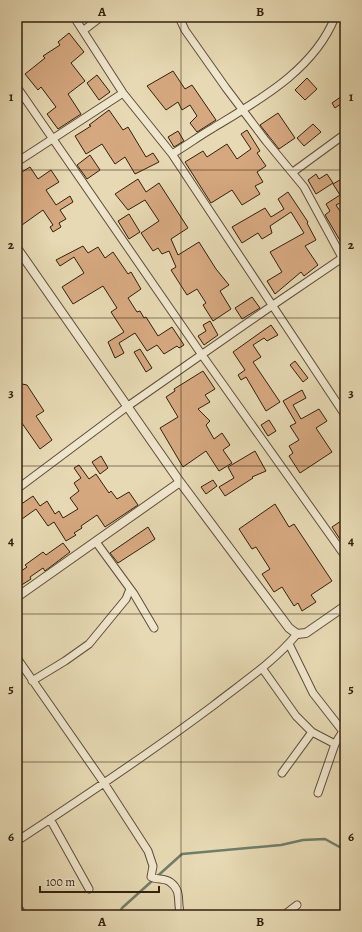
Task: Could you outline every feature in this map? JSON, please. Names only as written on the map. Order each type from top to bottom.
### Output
[{"type":"street","points":[[74,17],[84,30],[123,93],[172,154],[345,415]]},
{"type":"street","points":[[84,30],[101,17]]},
{"type":"street","points":[[17,489],[128,406],[273,305],[344,259],[304,187],[293,172],[266,142],[203,56],[179,17]]},
{"type":"street","points":[[172,154],[243,110],[308,61],[320,46],[335,17]]},
{"type":"street","points":[[17,87],[202,355],[345,556]]},
{"type":"street","points":[[17,162],[123,93]]},
{"type":"street","points":[[293,172],[345,134]]},
{"type":"street","points":[[17,248],[20,258],[100,370],[128,406],[180,482],[289,628],[296,634],[306,633],[345,606]]},
{"type":"street","points":[[17,597],[180,482]]},
{"type":"street","points":[[96,542],[130,589],[154,628]]},
{"type":"street","points":[[32,681],[66,661],[89,644],[126,599],[130,589]]},
{"type":"street","points":[[17,841],[176,733],[262,668],[289,644],[296,634]]},
{"type":"street","points":[[289,644],[313,693],[344,733],[335,744],[318,793]]},
{"type":"street","points":[[17,658],[104,783],[148,851],[153,866],[152,877],[168,880],[175,887],[179,894],[181,915]]},
{"type":"street","points":[[262,668],[296,716],[312,732],[335,744]]},
{"type":"street","points":[[282,774],[312,732]]},
{"type":"street","points":[[50,819],[89,889]]},
{"type":"street","points":[[284,915],[296,905]]},
{"type":"street","points":[[17,906],[23,915]]},
{"type":"building","points":[[69,33],[84,52],[71,63],[85,81],[68,94],[81,114],[58,129],[47,114],[56,107],[41,87],[38,90],[25,74],[45,58],[43,56],[60,45],[58,42]]},
{"type":"building","points":[[173,71],[185,89],[192,85],[216,120],[197,132],[190,123],[197,116],[190,105],[182,110],[178,102],[166,110],[147,86]]},
{"type":"building","points":[[97,75],[110,92],[99,100],[87,83]]},
{"type":"building","points":[[307,78],[317,89],[305,100],[295,90]]},
{"type":"building","points":[[345,94],[345,101],[335,108],[332,103]]},
{"type":"building","points":[[109,110],[123,130],[128,127],[146,157],[153,153],[159,162],[135,174],[125,157],[115,164],[102,144],[86,154],[75,136],[91,126],[89,125]]},
{"type":"building","points":[[278,113],[295,138],[279,149],[260,125]]},
{"type":"building","points":[[313,124],[321,132],[304,146],[297,138]]},
{"type":"building","points":[[247,130],[260,151],[257,153],[266,166],[257,172],[263,182],[255,186],[260,194],[242,205],[232,190],[211,203],[185,162],[203,151],[207,157],[227,144],[237,159],[251,149],[241,134]]},
{"type":"building","points":[[178,131],[184,141],[174,147],[168,137]]},
{"type":"building","points":[[90,155],[100,170],[87,179],[77,165]]},
{"type":"building","points":[[30,167],[38,179],[51,170],[59,182],[46,190],[56,205],[70,196],[73,202],[60,210],[66,219],[59,223],[61,227],[53,232],[50,227],[53,225],[43,210],[22,225],[17,217],[17,207],[21,204],[17,198],[17,175]]},
{"type":"building","points":[[316,174],[319,179],[327,174],[333,183],[316,194],[308,180]]},
{"type":"building","points":[[345,177],[345,203],[344,201],[336,205],[345,219],[345,249],[325,215],[330,211],[326,204],[340,195],[333,184]]},
{"type":"building","points":[[138,179],[146,192],[159,183],[188,228],[171,239],[178,255],[199,242],[216,269],[229,285],[220,291],[231,309],[213,321],[203,305],[206,303],[197,289],[187,295],[171,270],[176,267],[169,251],[162,254],[158,248],[153,251],[141,233],[159,221],[145,200],[128,210],[115,194]]},
{"type":"building","points":[[288,192],[308,222],[307,223],[316,240],[305,246],[318,265],[304,276],[301,272],[275,294],[267,281],[282,272],[270,252],[304,233],[291,212],[270,226],[272,233],[262,239],[258,233],[242,243],[232,227],[265,208],[271,217],[284,209],[278,199]]},
{"type":"building","points":[[129,214],[140,232],[129,239],[118,221]]},
{"type":"building","points":[[83,246],[88,253],[98,247],[105,258],[113,252],[128,274],[131,272],[141,289],[128,298],[137,312],[140,311],[144,318],[146,317],[158,336],[172,327],[184,345],[179,348],[177,346],[164,354],[157,345],[147,351],[135,333],[119,343],[124,353],[115,358],[108,342],[124,332],[111,312],[117,308],[103,286],[73,304],[62,287],[84,273],[74,257],[60,266],[56,260]]},
{"type":"building","points":[[252,297],[260,308],[242,319],[235,308]]},
{"type":"building","points":[[210,321],[218,335],[204,345],[198,336],[206,331],[203,325]]},
{"type":"building","points":[[271,325],[278,335],[267,341],[264,338],[253,345],[261,357],[253,362],[280,402],[266,411],[246,377],[241,380],[238,375],[245,370],[233,352]]},
{"type":"building","points":[[140,349],[152,368],[146,372],[134,352]]},
{"type":"building","points":[[295,361],[308,378],[303,382],[290,365]]},
{"type":"building","points":[[203,371],[215,389],[205,395],[210,402],[198,409],[210,421],[206,425],[214,439],[222,433],[230,445],[223,450],[232,463],[219,471],[206,451],[183,467],[160,428],[178,417],[166,397],[175,391],[174,389]]},
{"type":"building","points":[[22,384],[27,385],[44,411],[36,416],[52,440],[40,449],[17,416],[17,399],[21,397],[17,388]]},
{"type":"building","points":[[302,390],[306,398],[293,405],[301,419],[319,409],[327,421],[316,428],[332,452],[300,473],[289,456],[293,453],[289,446],[299,440],[290,426],[296,423],[283,401]]},
{"type":"building","points":[[269,420],[276,431],[268,436],[261,425]]},
{"type":"building","points":[[255,451],[266,471],[252,477],[253,478],[225,496],[219,487],[234,478],[228,467]]},
{"type":"building","points":[[101,456],[108,468],[100,474],[92,462]]},
{"type":"building","points":[[79,465],[89,479],[96,474],[109,493],[111,491],[117,499],[129,492],[138,505],[105,527],[97,515],[81,526],[82,528],[74,533],[76,535],[66,541],[54,522],[48,526],[36,509],[22,519],[17,511],[17,507],[33,496],[40,506],[47,501],[55,514],[59,511],[63,518],[78,509],[70,498],[79,491],[74,483],[81,478],[74,468]]},
{"type":"building","points":[[213,480],[217,486],[206,494],[201,487]]},
{"type":"building","points":[[275,504],[289,527],[294,524],[332,581],[311,595],[316,602],[302,611],[298,603],[294,606],[282,587],[274,592],[262,574],[270,569],[256,547],[252,549],[239,529]]},
{"type":"building","points":[[341,521],[345,527],[345,547],[332,527]]},
{"type":"building","points":[[148,527],[155,539],[118,563],[110,553]]},
{"type":"building","points":[[63,543],[70,552],[45,571],[43,568],[30,577],[31,579],[17,588],[17,574],[27,567],[25,565],[43,552],[46,555]]},
{"type":"waterway","points":[[118,915],[122,908],[182,854],[281,845],[303,840],[325,839],[345,850]]}]
